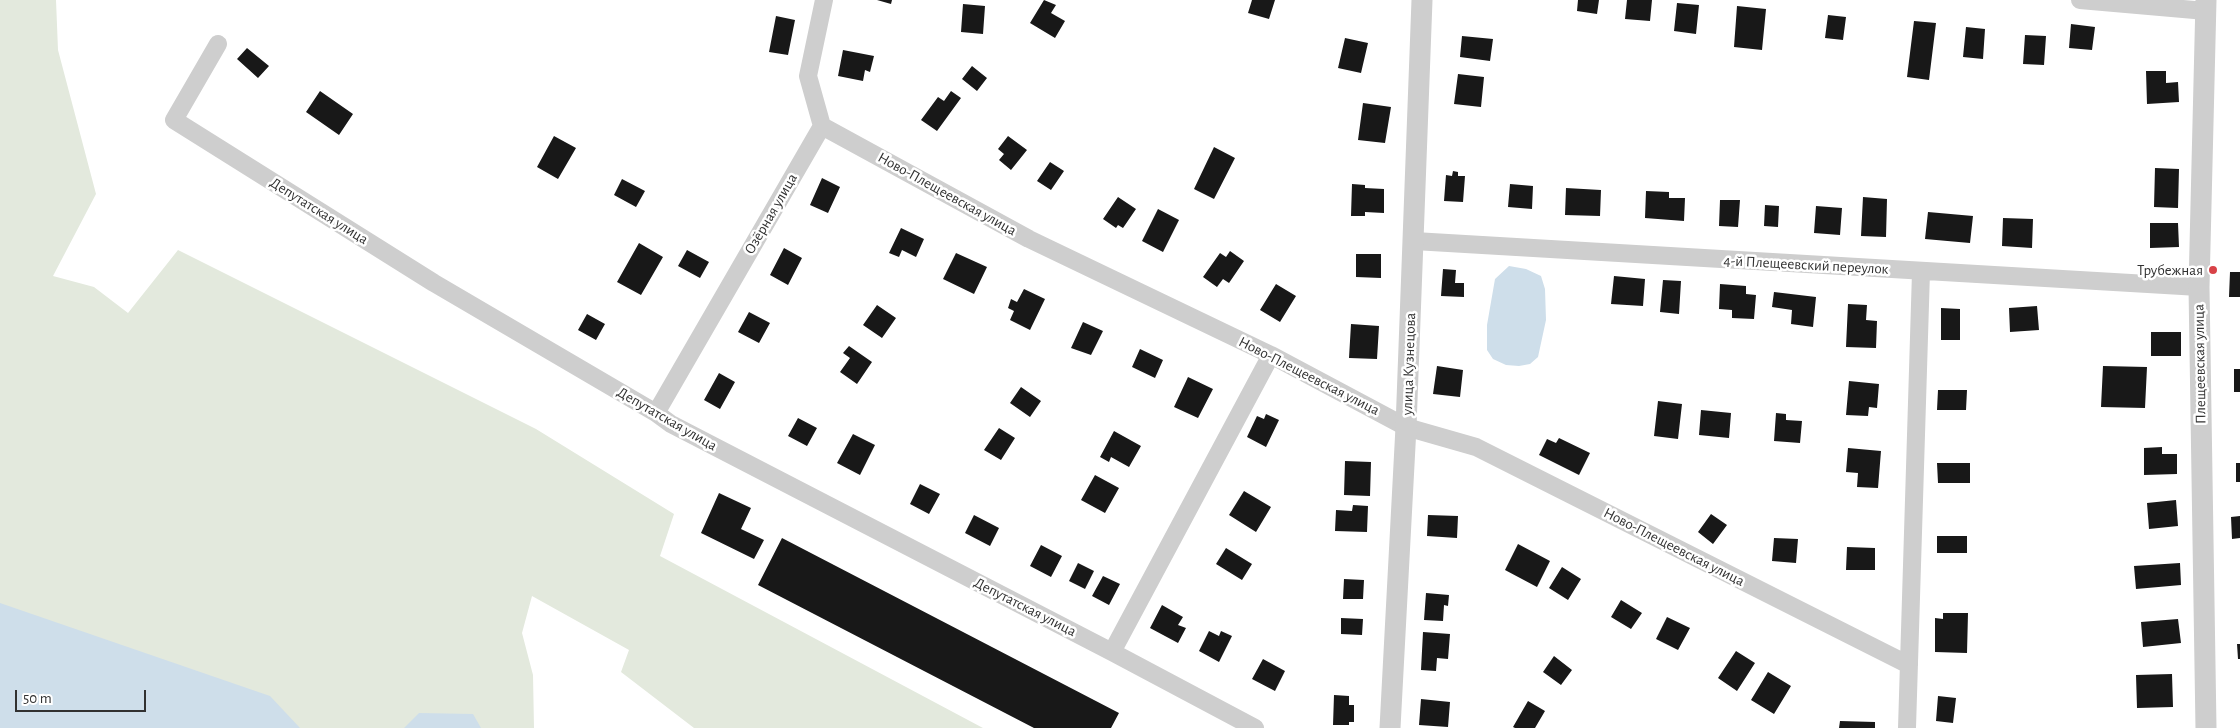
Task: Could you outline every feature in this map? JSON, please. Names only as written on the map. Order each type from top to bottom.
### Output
[{"type":"street","points":[[822,126],[808,76],[824,0]]},
{"type":"street","name":"улица Кузнецова","points":[[1390,728],[1406,427],[1422,0]]},
{"type":"street","points":[[2080,0],[2206,5]]},
{"type":"street","name":"Плещеевская улица","points":[[2206,5],[2199,287],[2206,728]]},
{"type":"street","name":"Депутатская улица","points":[[218,44],[174,120],[434,283],[656,413],[671,424],[1255,728]]},
{"type":"street","name":"Ново-Плещеевская улица","points":[[822,126],[1029,239],[1271,355],[1406,427],[1476,447],[1909,666]]},
{"type":"street","name":"Озёрная улица","points":[[656,413],[822,126]]},
{"type":"street","name":"4-й Плещеевский переулок","points":[[1414,241],[2199,287]]},
{"type":"street","points":[[1907,728],[1920,272]]},
{"type":"street","points":[[1112,652],[1271,355]]},
{"type":"shaded area","points":[[0,0],[56,0],[58,50],[96,194],[53,276],[94,287],[128,313],[178,250],[536,429],[674,514],[660,556],[983,728],[694,728],[621,672],[629,650],[532,596],[522,633],[533,675],[534,728],[0,728]]},
{"type":"water","points":[[1509,266],[1526,269],[1541,276],[1545,289],[1546,320],[1538,357],[1530,364],[1519,366],[1506,365],[1493,359],[1487,350],[1487,325],[1495,279]]},
{"type":"water","points":[[0,603],[270,696],[300,728],[0,728]]},
{"type":"water","points":[[419,713],[473,714],[481,728],[404,728]]},
{"type":"building","points":[[877,0],[892,0],[891,4]]},
{"type":"building","points":[[1044,0],[1056,5],[1051,13],[1065,21],[1055,38],[1030,23]]},
{"type":"building","points":[[1252,0],[1275,0],[1269,19],[1248,13]]},
{"type":"building","points":[[1578,0],[1599,0],[1597,14],[1577,11]]},
{"type":"building","points":[[1627,0],[1652,0],[1650,21],[1625,19]]},
{"type":"building","points":[[1677,3],[1699,5],[1696,34],[1674,31]]},
{"type":"building","points":[[963,4],[985,6],[983,34],[961,32]]},
{"type":"building","points":[[1737,6],[1766,9],[1762,50],[1734,47]]},
{"type":"building","points":[[1828,15],[1846,17],[1843,40],[1825,38]]},
{"type":"building","points":[[776,16],[795,20],[788,55],[769,52]]},
{"type":"building","points":[[1914,21],[1936,23],[1929,80],[1907,77]]},
{"type":"building","points":[[2071,24],[2095,27],[2092,50],[2069,48]]},
{"type":"building","points":[[1966,27],[1985,29],[1983,59],[1963,57]]},
{"type":"building","points":[[2025,35],[2046,36],[2044,65],[2023,64]]},
{"type":"building","points":[[1462,36],[1493,39],[1490,61],[1460,57]]},
{"type":"building","points":[[1345,38],[1368,43],[1361,73],[1338,68]]},
{"type":"building","points":[[247,48],[269,66],[258,78],[237,59]]},
{"type":"building","points":[[843,50],[874,56],[870,72],[865,70],[863,81],[838,76]]},
{"type":"building","points":[[972,66],[987,78],[977,91],[962,79]]},
{"type":"building","points":[[2146,71],[2166,71],[2166,83],[2178,82],[2179,102],[2147,104]]},
{"type":"building","points":[[1458,74],[1484,77],[1481,107],[1454,104]]},
{"type":"building","points":[[320,91],[353,114],[339,135],[306,112]]},
{"type":"building","points":[[951,91],[961,98],[937,131],[921,120],[938,97],[944,101]]},
{"type":"building","points":[[1363,103],[1391,107],[1385,143],[1358,140]]},
{"type":"building","points":[[554,136],[576,148],[558,179],[537,167]]},
{"type":"building","points":[[1008,136],[1027,150],[1011,170],[999,160],[1004,154],[998,149]]},
{"type":"building","points":[[1214,147],[1235,158],[1214,199],[1194,189]]},
{"type":"building","points":[[1050,162],[1064,171],[1051,190],[1037,181]]},
{"type":"building","points":[[2155,168],[2179,169],[2178,208],[2154,207]]},
{"type":"building","points":[[1453,171],[1458,172],[1458,176],[1465,176],[1463,202],[1444,201],[1446,175],[1452,176]]},
{"type":"building","points":[[822,178],[840,187],[828,213],[810,205]]},
{"type":"building","points":[[622,179],[645,191],[636,207],[614,195]]},
{"type":"building","points":[[1352,184],[1365,185],[1365,188],[1384,189],[1384,213],[1365,212],[1365,216],[1351,216]]},
{"type":"building","points":[[1510,184],[1533,186],[1532,209],[1508,207]]},
{"type":"building","points":[[1566,188],[1601,190],[1600,216],[1565,215]]},
{"type":"building","points":[[1646,191],[1669,192],[1669,198],[1685,198],[1684,221],[1645,218]]},
{"type":"building","points":[[1118,197],[1136,209],[1123,228],[1118,225],[1116,228],[1103,219]]},
{"type":"building","points":[[1863,197],[1887,199],[1886,237],[1861,236]]},
{"type":"building","points":[[1720,200],[1740,200],[1738,227],[1719,226]]},
{"type":"building","points":[[1765,205],[1779,206],[1778,227],[1764,226]]},
{"type":"building","points":[[1816,206],[1842,208],[1840,235],[1814,233]]},
{"type":"building","points":[[1158,209],[1179,220],[1163,252],[1142,241]]},
{"type":"building","points":[[1928,212],[1973,216],[1970,243],[1925,239]]},
{"type":"building","points":[[2003,218],[2033,219],[2032,248],[2002,246]]},
{"type":"building","points":[[2150,223],[2178,223],[2179,247],[2150,248]]},
{"type":"building","points":[[901,228],[924,239],[916,257],[902,250],[899,257],[889,253]]},
{"type":"building","points":[[639,243],[663,257],[641,295],[617,282]]},
{"type":"building","points":[[784,248],[802,258],[788,285],[770,275]]},
{"type":"building","points":[[687,250],[709,262],[700,278],[678,266]]},
{"type":"building","points":[[1230,251],[1244,261],[1229,283],[1223,279],[1217,287],[1203,277],[1220,253],[1226,257]]},
{"type":"building","points":[[956,253],[987,267],[974,294],[943,279]]},
{"type":"building","points":[[1356,254],[1381,254],[1381,278],[1356,277]]},
{"type":"building","points":[[1443,269],[1456,270],[1455,283],[1464,283],[1464,297],[1441,296]]},
{"type":"building","points":[[2230,272],[2240,272],[2240,297],[2229,297]]},
{"type":"building","points":[[1614,276],[1645,279],[1643,306],[1611,304]]},
{"type":"building","points":[[1663,280],[1681,281],[1679,314],[1660,312]]},
{"type":"building","points":[[1276,284],[1296,296],[1280,322],[1260,310]]},
{"type":"building","points":[[1720,284],[1746,286],[1746,294],[1756,295],[1754,319],[1732,318],[1732,310],[1719,309]]},
{"type":"building","points":[[1024,289],[1045,299],[1030,330],[1010,320],[1014,311],[1008,308],[1011,299],[1017,302]]},
{"type":"building","points":[[1774,292],[1816,297],[1813,327],[1791,324],[1792,310],[1772,307]]},
{"type":"building","points":[[1848,304],[1867,305],[1866,320],[1877,321],[1876,348],[1846,347]]},
{"type":"building","points":[[877,305],[896,318],[882,338],[863,325]]},
{"type":"building","points":[[2037,306],[2039,330],[2010,332],[2009,308]]},
{"type":"building","points":[[1941,308],[1960,309],[1960,340],[1941,340]]},
{"type":"building","points":[[749,312],[770,323],[759,343],[738,332]]},
{"type":"building","points":[[587,314],[605,324],[596,340],[578,330]]},
{"type":"building","points":[[1083,322],[1103,331],[1091,355],[1071,348]]},
{"type":"building","points":[[1351,324],[1379,326],[1377,359],[1349,358]]},
{"type":"building","points":[[2151,332],[2181,332],[2181,356],[2151,356]]},
{"type":"building","points":[[849,346],[872,362],[857,384],[840,372],[850,358],[843,353]]},
{"type":"building","points":[[1140,349],[1163,360],[1155,378],[1132,367]]},
{"type":"building","points":[[1437,366],[1463,370],[1460,397],[1433,394]]},
{"type":"building","points":[[2103,366],[2147,367],[2145,408],[2101,407]]},
{"type":"building","points":[[2234,369],[2240,369],[2240,392],[2234,392]]},
{"type":"building","points":[[719,373],[735,382],[720,409],[704,400]]},
{"type":"building","points":[[1188,377],[1213,389],[1198,418],[1174,407]]},
{"type":"building","points":[[1849,381],[1879,384],[1877,408],[1869,407],[1868,416],[1846,415]]},
{"type":"building","points":[[1021,387],[1041,401],[1030,417],[1010,403]]},
{"type":"building","points":[[1938,390],[1967,390],[1966,410],[1937,410]]},
{"type":"building","points":[[1658,401],[1682,404],[1678,439],[1654,436]]},
{"type":"building","points":[[1701,410],[1731,413],[1729,438],[1699,435]]},
{"type":"building","points":[[1776,413],[1786,414],[1786,420],[1802,421],[1800,443],[1774,441]]},
{"type":"building","points":[[1266,414],[1279,420],[1266,447],[1247,437],[1257,416],[1264,419]]},
{"type":"building","points":[[798,418],[817,428],[807,446],[788,436]]},
{"type":"building","points":[[999,428],[1015,438],[1001,460],[984,450]]},
{"type":"building","points":[[1114,431],[1141,446],[1129,467],[1111,457],[1109,462],[1100,457]]},
{"type":"building","points":[[853,434],[875,445],[860,475],[837,463]]},
{"type":"building","points":[[1559,438],[1590,453],[1579,475],[1539,455],[1547,439],[1556,443]]},
{"type":"building","points":[[2162,447],[2162,454],[2177,454],[2177,474],[2144,475],[2144,448]]},
{"type":"building","points":[[1848,448],[1881,451],[1878,488],[1857,487],[1858,473],[1846,472]]},
{"type":"building","points":[[1345,461],[1371,462],[1370,496],[1344,495]]},
{"type":"building","points":[[1937,463],[1970,463],[1970,483],[1938,483]]},
{"type":"building","points":[[2236,463],[2240,463],[2240,482],[2236,482]]},
{"type":"building","points":[[1095,475],[1119,488],[1105,513],[1081,500]]},
{"type":"building","points":[[920,484],[940,494],[929,514],[910,504]]},
{"type":"building","points":[[1244,491],[1271,507],[1256,532],[1229,515]]},
{"type":"building","points":[[719,493],[751,508],[741,529],[764,540],[754,559],[701,533]]},
{"type":"building","points":[[2176,500],[2178,526],[2149,529],[2147,503]]},
{"type":"building","points":[[1353,505],[1368,506],[1367,532],[1335,531],[1336,510],[1352,511]]},
{"type":"building","points":[[1711,514],[1727,525],[1713,544],[1698,532]]},
{"type":"building","points":[[974,515],[999,528],[990,546],[965,533]]},
{"type":"building","points":[[1428,515],[1458,516],[1457,538],[1427,536]]},
{"type":"building","points":[[2240,516],[2240,538],[2232,539],[2231,517]]},
{"type":"building","points":[[1937,536],[1967,536],[1967,553],[1937,553]]},
{"type":"building","points":[[782,538],[1119,713],[1111,728],[1034,728],[758,585]]},
{"type":"building","points":[[1774,538],[1798,539],[1796,563],[1772,561]]},
{"type":"building","points":[[1518,544],[1550,561],[1537,587],[1505,570]]},
{"type":"building","points":[[1041,545],[1062,556],[1051,577],[1030,566]]},
{"type":"building","points":[[1847,547],[1875,548],[1875,570],[1846,570]]},
{"type":"building","points":[[1226,548],[1252,564],[1242,580],[1216,564]]},
{"type":"building","points":[[1078,563],[1094,571],[1085,589],[1069,581]]},
{"type":"building","points":[[2180,563],[2181,585],[2136,589],[2134,566]]},
{"type":"building","points":[[1562,567],[1581,579],[1568,600],[1549,588]]},
{"type":"building","points":[[1103,576],[1120,584],[1109,605],[1092,596]]},
{"type":"building","points":[[1344,579],[1364,580],[1363,599],[1343,599]]},
{"type":"building","points":[[1426,593],[1449,595],[1448,606],[1444,605],[1443,621],[1424,620]]},
{"type":"building","points":[[1621,600],[1642,613],[1631,629],[1611,617]]},
{"type":"building","points":[[1162,605],[1183,617],[1178,625],[1186,628],[1178,643],[1150,628]]},
{"type":"building","points":[[1943,613],[1968,613],[1967,653],[1935,652],[1935,618],[1943,619]]},
{"type":"building","points":[[1667,617],[1690,628],[1678,650],[1656,639]]},
{"type":"building","points":[[1341,618],[1363,619],[1362,635],[1341,634]]},
{"type":"building","points":[[2178,619],[2181,643],[2143,647],[2141,622]]},
{"type":"building","points":[[1209,631],[1219,636],[1221,631],[1232,636],[1219,662],[1199,651]]},
{"type":"building","points":[[1423,632],[1450,634],[1448,659],[1437,658],[1436,671],[1421,670]]},
{"type":"building","points":[[2237,644],[2240,644],[2240,659],[2238,659]]},
{"type":"building","points":[[1736,651],[1755,663],[1737,691],[1718,678]]},
{"type":"building","points":[[1554,656],[1572,670],[1561,685],[1543,672]]},
{"type":"building","points":[[1263,659],[1285,671],[1275,691],[1252,679]]},
{"type":"building","points":[[1768,672],[1791,686],[1774,714],[1751,700]]},
{"type":"building","points":[[2172,674],[2173,707],[2137,708],[2136,675]]},
{"type":"building","points":[[1334,695],[1349,696],[1349,705],[1354,705],[1354,722],[1349,722],[1349,725],[1333,725]]},
{"type":"building","points":[[1938,696],[1956,698],[1953,723],[1936,721]]},
{"type":"building","points":[[1421,699],[1450,702],[1448,727],[1419,725]]},
{"type":"building","points":[[1528,701],[1545,711],[1535,728],[1513,727]]},
{"type":"building","points":[[1840,721],[1875,722],[1875,728],[1839,728]]},
{"type":"place","name":"Трубежная","points":[[2213,270]]}]
